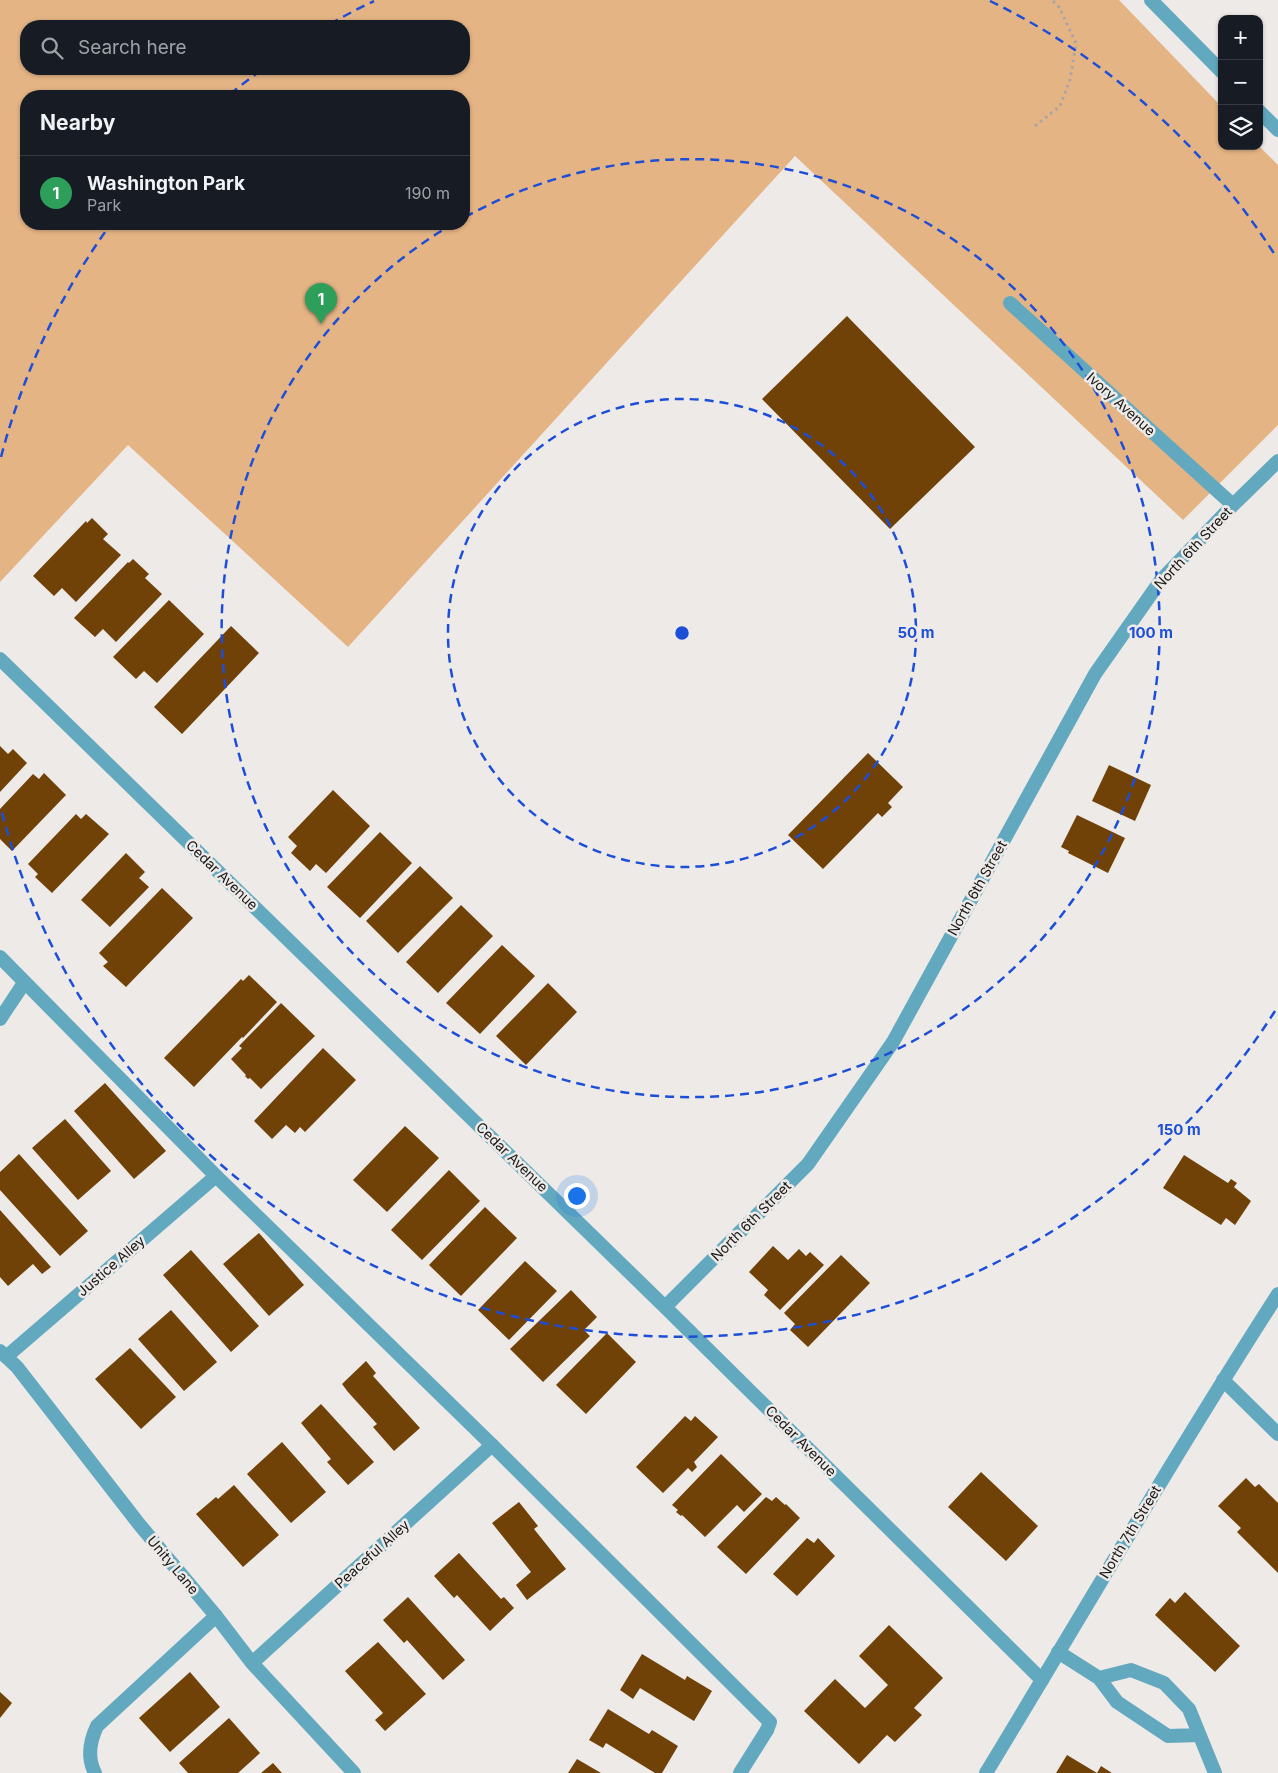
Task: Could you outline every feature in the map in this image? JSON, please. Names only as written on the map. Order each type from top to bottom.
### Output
[{"type":"street","points":[[1151,0],[1218,68]]},
{"type":"street","points":[[1263,115],[1278,130]]},
{"type":"street","name":"Ivory Avenue","points":[[1010,303],[1233,505]]},
{"type":"street","name":"North 6th Street","points":[[665,1306],[808,1164],[893,1042],[1095,674],[1161,580],[1278,461]]},
{"type":"street","name":"Cedar Avenue","points":[[0,659],[665,1306],[1042,1680]]},
{"type":"street","points":[[0,957],[216,1176],[492,1445],[770,1722],[740,1773]]},
{"type":"street","points":[[0,1020],[24,983]]},
{"type":"street","name":"Justice Alley","points":[[3,1354],[216,1176]]},
{"type":"street","name":"North 7th Street","points":[[986,1773],[1223,1380],[1278,1294]]},
{"type":"street","name":"Unity Lane","points":[[3,1354],[17,1367],[139,1524],[252,1662],[354,1773]]},
{"type":"street","points":[[1223,1380],[1278,1434]]},
{"type":"street","name":"Peaceful Alley","points":[[252,1662],[492,1445]]},
{"type":"street","points":[[95,1773],[90,1756],[91,1739],[97,1726],[216,1616]]},
{"type":"street","points":[[1058,1652],[1099,1678],[1117,1702],[1168,1736],[1199,1736]]},
{"type":"street","points":[[1099,1678],[1130,1670],[1164,1683],[1189,1708],[1215,1773]]},
{"type":"path","points":[[1035,126],[1060,106],[1070,80],[1076,43],[1059,7],[1052,0]]},
{"type":"shaded area","points":[[0,0],[1119,0],[1218,103],[1218,150],[1263,150],[1278,165],[1278,425],[1183,520],[795,156],[348,647],[128,445],[0,582]]},
{"type":"building","points":[[847,316],[975,447],[890,529],[762,399]]},
{"type":"building","points":[[92,518],[108,534],[103,539],[121,555],[76,602],[62,588],[54,596],[33,576],[86,521],[87,523]]},
{"type":"building","points":[[133,559],[149,574],[145,578],[162,594],[116,642],[103,629],[95,637],[74,618]]},
{"type":"building","points":[[169,600],[204,634],[157,683],[144,671],[136,679],[113,657]]},
{"type":"building","points":[[231,626],[259,653],[182,734],[154,707]]},
{"type":"building","points":[[0,746],[8,754],[13,749],[27,763],[0,792]]},
{"type":"building","points":[[868,753],[903,787],[888,803],[892,807],[882,817],[878,813],[823,869],[788,835]]},
{"type":"building","points":[[1109,765],[1151,785],[1135,821],[1092,801]]},
{"type":"building","points":[[44,773],[66,795],[12,851],[0,839],[0,809],[33,774],[39,779]]},
{"type":"building","points":[[333,790],[370,826],[326,873],[316,864],[310,871],[291,853],[297,846],[288,837]]},
{"type":"building","points":[[76,814],[81,819],[86,814],[109,834],[52,893],[35,877],[38,874],[28,864]]},
{"type":"building","points":[[1077,815],[1125,838],[1108,873],[1068,853],[1069,851],[1061,847]]},
{"type":"building","points":[[380,832],[412,863],[360,918],[327,887]]},
{"type":"building","points":[[126,853],[145,872],[139,878],[149,887],[110,927],[81,900]]},
{"type":"building","points":[[420,866],[453,898],[398,953],[366,921]]},
{"type":"building","points":[[162,888],[193,918],[126,987],[103,966],[108,962],[99,953]]},
{"type":"building","points":[[461,905],[493,936],[438,993],[406,962]]},
{"type":"building","points":[[502,945],[535,976],[480,1034],[446,1003]]},
{"type":"building","points":[[249,975],[277,1002],[194,1087],[164,1058],[241,979],[243,981]]},
{"type":"building","points":[[548,983],[577,1012],[526,1065],[496,1036]]},
{"type":"building","points":[[281,1003],[315,1036],[261,1089],[250,1078],[248,1079],[245,1076],[231,1059],[242,1048],[239,1046]]},
{"type":"building","points":[[323,1048],[356,1080],[305,1132],[300,1127],[295,1133],[286,1125],[272,1139],[254,1121]]},
{"type":"building","points":[[105,1083],[166,1151],[134,1179],[74,1111]]},
{"type":"building","points":[[65,1119],[111,1171],[78,1200],[32,1148]]},
{"type":"building","points":[[405,1126],[439,1158],[387,1212],[353,1180]]},
{"type":"building","points":[[19,1154],[88,1231],[60,1256],[0,1190],[0,1172]]},
{"type":"building","points":[[1184,1155],[1228,1183],[1231,1179],[1237,1183],[1234,1187],[1251,1201],[1235,1225],[1226,1218],[1221,1225],[1163,1188]]},
{"type":"building","points":[[449,1170],[480,1201],[422,1260],[391,1230]]},
{"type":"building","points":[[485,1207],[517,1238],[461,1296],[429,1265]]},
{"type":"building","points":[[0,1210],[51,1267],[42,1274],[33,1264],[8,1286],[0,1277]]},
{"type":"building","points":[[259,1233],[304,1285],[269,1316],[223,1264]]},
{"type":"building","points":[[773,1246],[788,1260],[799,1249],[806,1256],[810,1252],[824,1265],[780,1310],[764,1295],[768,1290],[749,1272]]},
{"type":"building","points":[[191,1250],[259,1326],[231,1352],[163,1275]]},
{"type":"building","points":[[841,1255],[870,1283],[808,1347],[790,1330],[795,1324],[784,1313]]},
{"type":"building","points":[[525,1261],[557,1291],[509,1340],[478,1310]]},
{"type":"building","points":[[571,1290],[597,1317],[584,1330],[590,1336],[543,1382],[510,1349]]},
{"type":"building","points":[[171,1310],[217,1362],[184,1391],[138,1339]]},
{"type":"building","points":[[607,1333],[636,1362],[586,1414],[556,1385]]},
{"type":"building","points":[[130,1348],[176,1397],[141,1429],[95,1379]]},
{"type":"building","points":[[366,1361],[376,1373],[373,1376],[420,1428],[394,1451],[373,1427],[377,1424],[342,1384]]},
{"type":"building","points":[[321,1404],[374,1462],[348,1485],[327,1462],[331,1459],[301,1423]]},
{"type":"building","points":[[685,1416],[691,1421],[695,1416],[718,1437],[694,1462],[697,1467],[692,1472],[688,1468],[663,1493],[636,1467]]},
{"type":"building","points":[[282,1442],[326,1492],[291,1523],[247,1474]]},
{"type":"building","points":[[721,1454],[762,1494],[744,1512],[737,1505],[705,1537],[682,1515],[676,1512],[678,1510],[672,1505]]},
{"type":"building","points":[[981,1472],[1038,1526],[1006,1561],[948,1507]]},
{"type":"building","points":[[1246,1478],[1255,1487],[1259,1484],[1278,1503],[1278,1573],[1237,1532],[1241,1528],[1218,1506]]},
{"type":"building","points":[[234,1485],[279,1535],[243,1567],[196,1514]]},
{"type":"building","points":[[766,1497],[772,1501],[776,1497],[800,1518],[746,1574],[717,1547]]},
{"type":"building","points":[[519,1502],[538,1526],[534,1529],[566,1569],[527,1600],[516,1585],[531,1572],[492,1523]]},
{"type":"building","points":[[807,1538],[814,1543],[818,1538],[835,1556],[797,1596],[773,1574]]},
{"type":"building","points":[[459,1553],[501,1599],[504,1597],[514,1608],[490,1631],[457,1595],[454,1598],[434,1576]]},
{"type":"building","points":[[1185,1592],[1240,1646],[1215,1672],[1155,1615],[1170,1598],[1175,1603]]},
{"type":"building","points":[[408,1597],[465,1660],[443,1680],[407,1640],[404,1643],[383,1620]]},
{"type":"building","points":[[889,1625],[943,1678],[914,1708],[922,1715],[895,1742],[887,1735],[859,1764],[804,1711],[835,1679],[865,1708],[888,1685],[859,1656]]},
{"type":"building","points":[[378,1642],[426,1694],[385,1731],[375,1720],[383,1713],[345,1671]]},
{"type":"building","points":[[642,1654],[685,1680],[687,1676],[712,1691],[694,1721],[640,1688],[633,1699],[620,1690]]},
{"type":"building","points":[[190,1672],[220,1707],[170,1752],[139,1718]]},
{"type":"building","points":[[0,1692],[12,1703],[0,1718]]},
{"type":"building","points":[[608,1709],[649,1734],[652,1730],[678,1746],[662,1773],[655,1773],[606,1743],[603,1748],[589,1740]]},
{"type":"building","points":[[229,1718],[260,1753],[238,1773],[188,1773],[179,1763]]},
{"type":"building","points":[[1067,1755],[1097,1773],[1056,1773]]},
{"type":"building","points":[[577,1759],[601,1773],[568,1773]]},
{"type":"building","points":[[273,1763],[282,1773],[261,1773]]},
{"type":"building","points":[[1101,1766],[1112,1773],[1097,1773]]},
{"type":"place","name":"Washington Park","points":[[321,324]]}]
